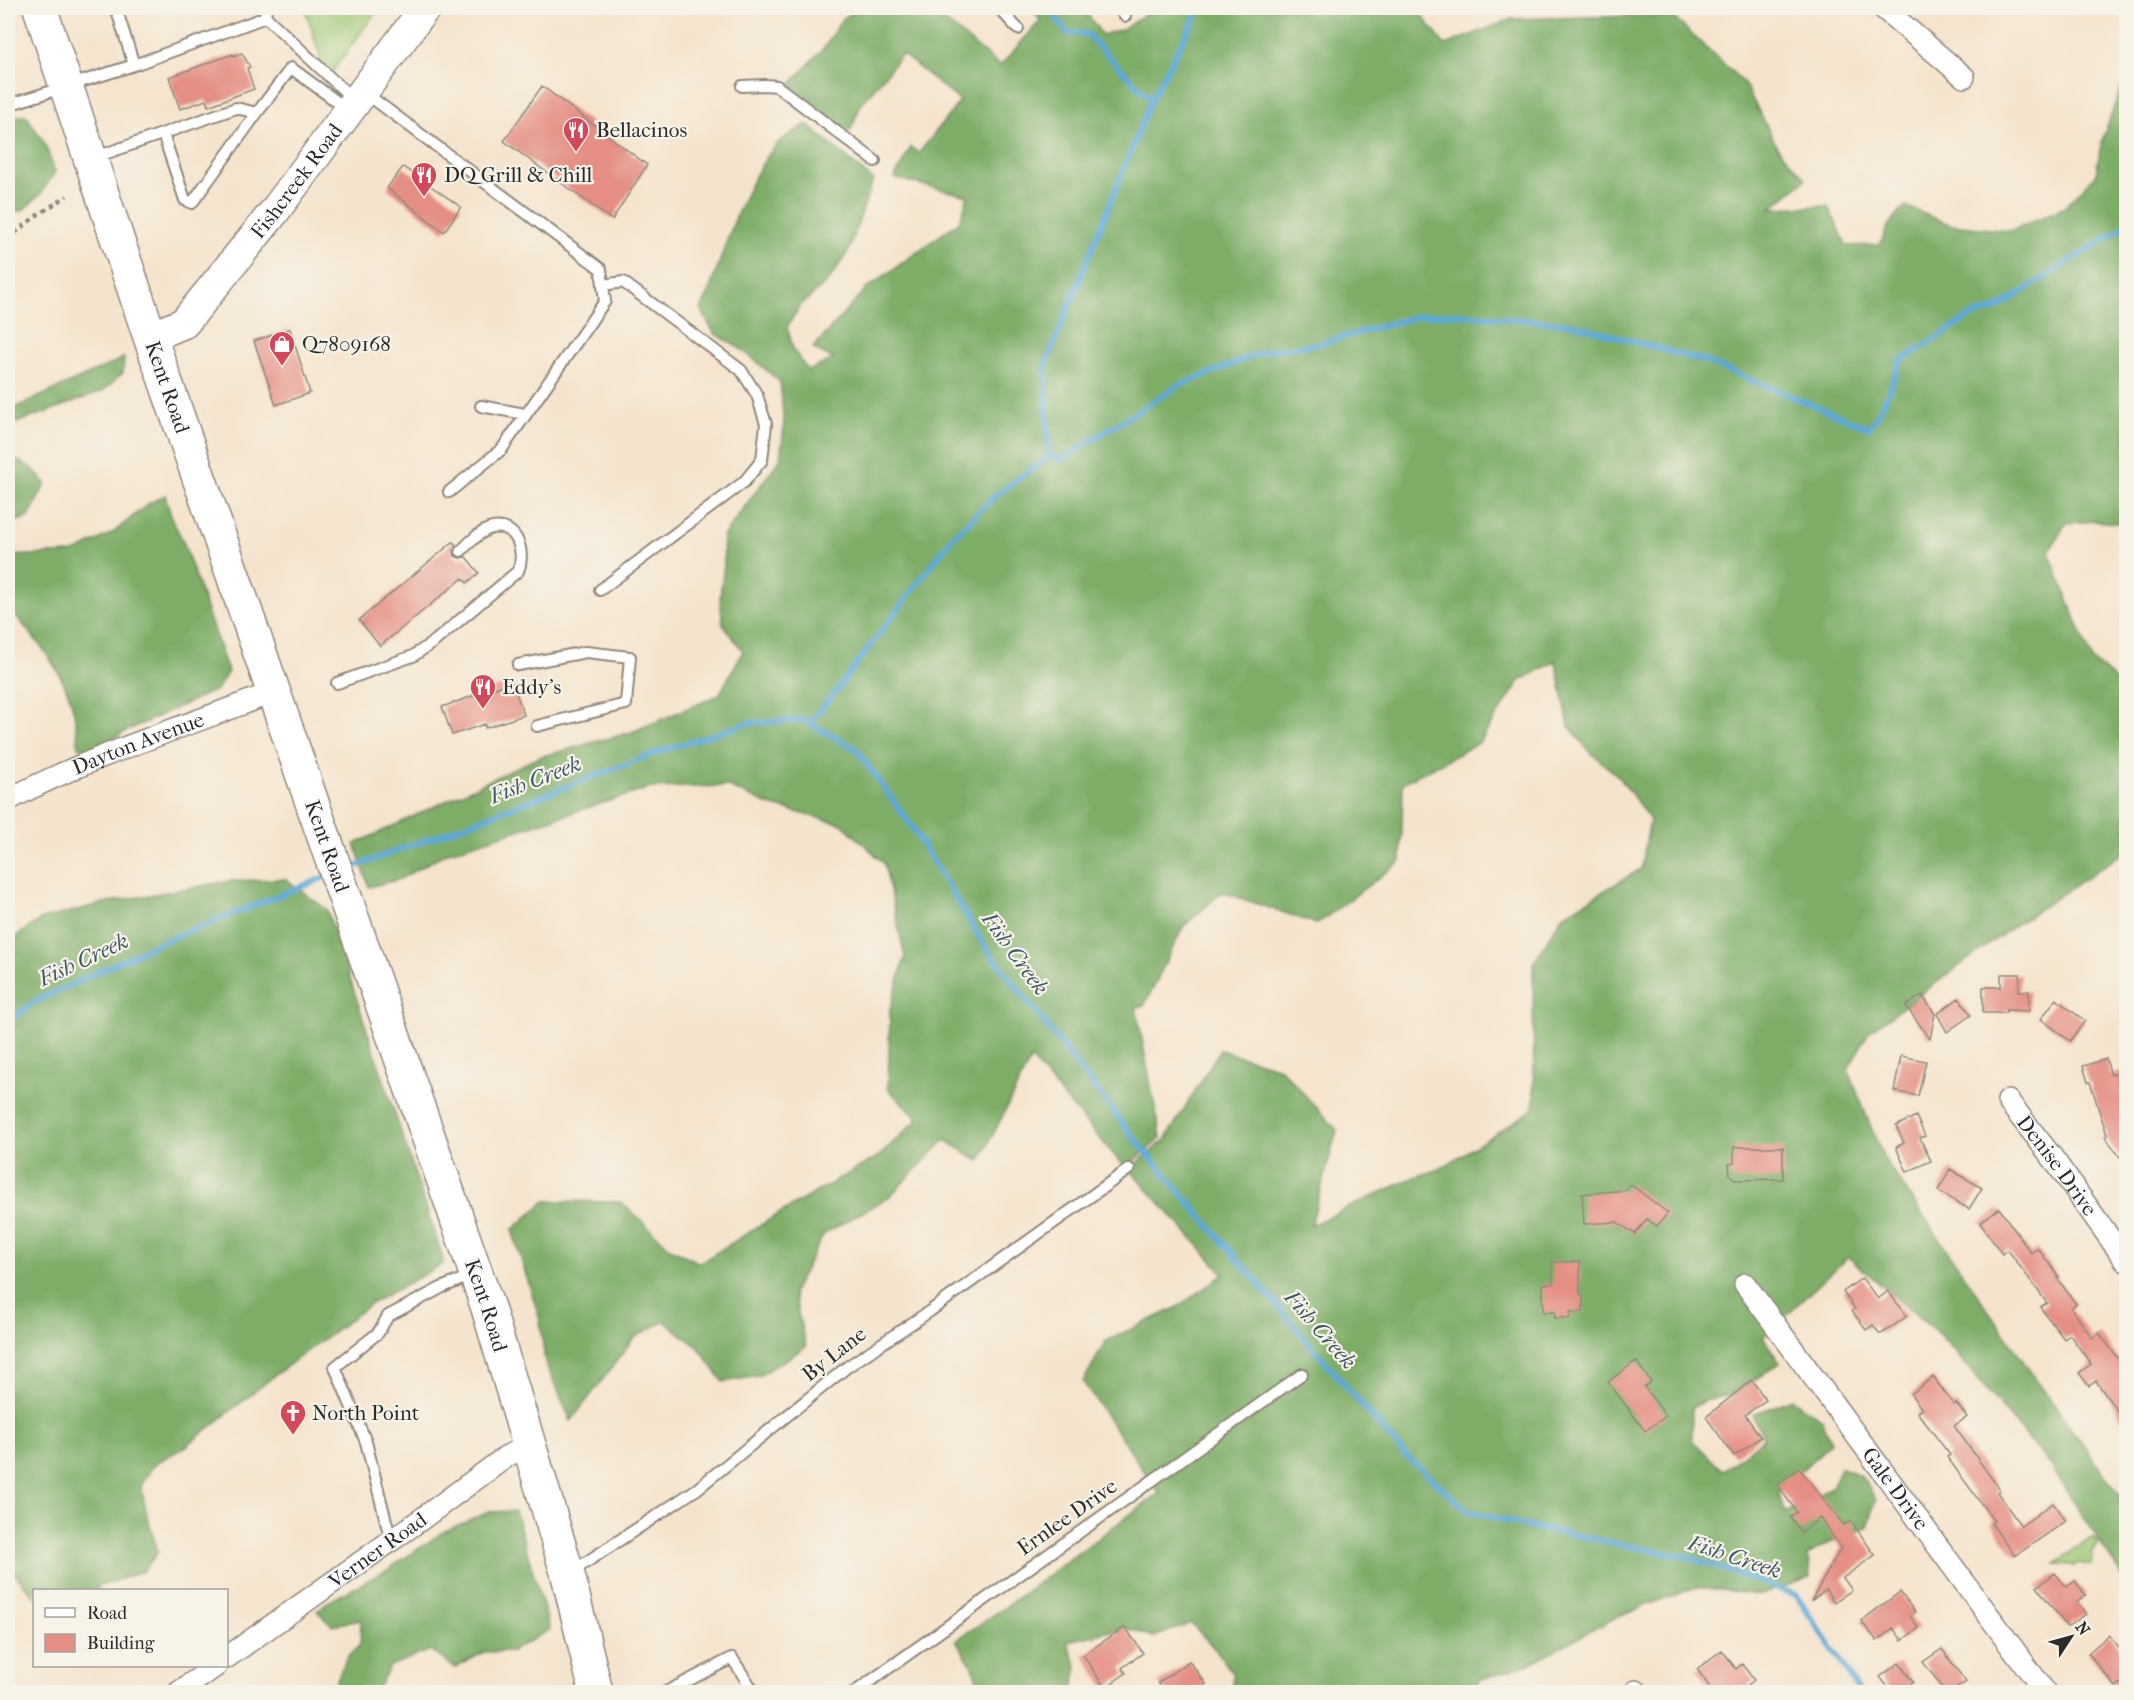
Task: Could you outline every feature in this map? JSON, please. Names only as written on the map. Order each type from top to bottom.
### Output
[{"type":"main road","name":"Kent Road","points":[[39,8],[150,338],[476,1273],[568,1575],[596,1692]]},
{"type":"main road","name":"Fishcreek Road","points":[[150,338],[184,323],[274,212],[425,8]]},
{"type":"street","points":[[1883,8],[1964,77]]},
{"type":"street","name":"Dayton Avenue","points":[[8,800],[43,781],[97,758],[273,692]]},
{"type":"street","name":"Denise Drive","points":[[2008,1101],[2038,1138],[2127,1262]]},
{"type":"street","name":"Gale Drive","points":[[1745,1284],[2045,1692]]},
{"type":"street","name":"Verner Road","points":[[228,1657],[507,1456],[530,1445]]},
{"type":"street","points":[[179,1692],[213,1667]]},
{"type":"lane","points":[[116,8],[134,66]]},
{"type":"lane","points":[[999,8],[1018,29]]},
{"type":"lane","points":[[8,105],[134,66],[265,12],[356,102]]},
{"type":"lane","points":[[163,134],[185,200],[192,203],[291,68],[356,102],[601,269],[605,301],[502,449],[449,492]]},
{"type":"lane","points":[[742,86],[765,84],[777,86],[875,161]]},
{"type":"lane","points":[[90,159],[236,108],[257,113]]},
{"type":"lane","points":[[600,590],[744,482],[762,460],[766,424],[757,395],[741,370],[623,282],[603,285]]},
{"type":"lane","points":[[481,406],[525,414]]},
{"type":"lane","points":[[337,683],[412,656],[435,640],[518,571],[522,561],[521,548],[515,537],[499,528],[489,529],[460,551]]},
{"type":"lane","points":[[518,665],[586,652],[630,657],[626,704],[537,726]]},
{"type":"lane","name":"By Lane","points":[[568,1575],[697,1489],[847,1367],[930,1311],[1129,1169]]},
{"type":"lane","points":[[391,1541],[366,1442],[335,1367],[378,1333],[388,1316],[441,1288],[476,1273]]},
{"type":"lane","name":"Ernlee Drive","points":[[855,1692],[1302,1374]]},
{"type":"lane","points":[[666,1692],[732,1658],[754,1692]]},
{"type":"path","points":[[8,239],[43,211],[67,196]]},
{"type":"green space","points":[[305,8],[379,8],[329,76],[316,64],[320,57]]},
{"type":"green space","points":[[859,8],[936,8],[934,12],[1000,66],[1040,21],[1033,8],[1083,8],[1102,35],[1123,29],[1154,8],[1416,8],[1445,45],[1512,19],[1671,15],[1744,83],[1778,148],[1806,179],[1771,208],[1828,206],[1847,246],[1880,245],[1888,226],[1905,206],[1951,225],[2010,231],[2065,207],[2096,174],[2101,144],[2126,74],[2126,524],[2096,521],[2066,523],[2049,552],[2092,660],[2126,689],[2126,851],[2014,926],[1869,1032],[1848,1069],[1883,1157],[2039,1384],[2112,1485],[2126,1500],[2126,1583],[2051,1466],[1942,1337],[1848,1257],[1763,1337],[1780,1363],[1733,1394],[1704,1401],[1692,1408],[1692,1440],[1723,1471],[1764,1438],[1752,1415],[1792,1399],[1822,1419],[1831,1443],[1778,1492],[1785,1513],[1832,1487],[1841,1468],[1854,1472],[1863,1479],[1876,1500],[1868,1528],[1851,1531],[1807,1555],[1811,1577],[1761,1595],[1696,1587],[1620,1615],[1527,1665],[1478,1680],[1479,1683],[1465,1692],[1233,1692],[1232,1672],[1191,1623],[1154,1637],[1126,1628],[1067,1641],[1077,1666],[1073,1692],[981,1692],[975,1671],[956,1640],[1005,1607],[1159,1493],[1083,1382],[1106,1341],[1178,1307],[1224,1274],[1129,1169],[1165,1140],[1220,1050],[1280,1068],[1337,1130],[1311,1225],[1412,1178],[1440,1169],[1534,1109],[1533,963],[1563,915],[1641,869],[1650,820],[1620,778],[1588,750],[1569,726],[1556,661],[1520,681],[1479,743],[1403,783],[1401,861],[1317,924],[1222,892],[1183,927],[1144,1006],[1136,1008],[1161,1138],[1128,1166],[1120,1162],[1031,1059],[980,1161],[945,1140],[889,1197],[824,1234],[793,1292],[806,1347],[759,1376],[723,1382],[699,1348],[664,1321],[634,1338],[571,1421],[545,1362],[540,1320],[512,1230],[545,1201],[621,1202],[670,1248],[700,1263],[780,1213],[879,1156],[918,1119],[888,1089],[890,1009],[905,957],[884,863],[842,824],[769,805],[727,786],[650,788],[446,853],[400,879],[369,887],[355,844],[539,757],[632,732],[719,695],[743,651],[723,625],[720,596],[724,565],[723,536],[780,459],[784,426],[780,382],[744,351],[714,333],[701,310],[751,183],[776,145],[806,124],[873,180],[848,252],[828,281],[799,307],[787,327],[794,351],[808,371],[834,359],[813,348],[866,289],[960,221],[968,196],[894,178],[911,147],[919,153],[960,101],[902,54],[860,106],[850,132],[789,86],[827,44],[842,19]]},
{"type":"green space","points":[[26,115],[45,144],[55,172],[41,194],[22,211],[8,212],[8,118]]},
{"type":"green space","points":[[124,358],[123,373],[103,391],[11,425],[11,457],[32,468],[46,483],[29,517],[8,524],[8,411]]},
{"type":"green space","points":[[165,495],[228,672],[216,690],[126,731],[96,748],[79,748],[73,710],[62,679],[47,654],[11,610],[8,612],[8,556],[73,553],[114,532],[148,504]]},
{"type":"green space","points":[[286,879],[327,910],[443,1258],[443,1264],[372,1303],[278,1373],[185,1447],[155,1463],[141,1485],[147,1516],[158,1552],[143,1571],[97,1587],[97,1589],[33,1589],[33,1595],[8,1566],[8,942],[40,920],[104,903],[230,881]]},
{"type":"green space","points":[[515,1511],[550,1630],[512,1651],[484,1652],[455,1668],[430,1650],[390,1666],[376,1692],[341,1692],[336,1682],[347,1657],[360,1645],[361,1620],[332,1625],[317,1611],[326,1603],[387,1570],[443,1532],[489,1512]]},
{"type":"green space","points":[[2091,1538],[2098,1543],[2091,1554],[2093,1561],[2091,1565],[2078,1563],[2073,1567],[2055,1564]]},
{"type":"building","points":[[242,53],[250,67],[247,68],[254,89],[208,106],[206,100],[180,109],[169,77],[233,54],[233,56]]},
{"type":"building","name":"Bellacinos","points":[[542,86],[647,165],[612,220],[504,141]]},
{"type":"building","name":"DQ Grill & Chill","points":[[403,167],[461,207],[444,232],[387,188]]},
{"type":"building","name":"Q7809168","points":[[290,329],[310,393],[276,405],[254,341]]},
{"type":"building","points":[[453,542],[456,545],[455,556],[466,557],[479,573],[467,583],[463,578],[380,646],[359,620]]},
{"type":"building","name":"Eddy's","points":[[512,682],[524,715],[485,728],[485,724],[452,735],[442,707]]},
{"type":"building","points":[[2001,974],[2020,974],[2019,991],[2029,991],[2029,1011],[2006,1010],[2006,1013],[1983,1013],[1983,987],[2001,987]]},
{"type":"building","points":[[1922,995],[1935,1014],[1930,1039],[1906,1006]]},
{"type":"building","points":[[1959,998],[1971,1015],[1947,1032],[1937,1014]]},
{"type":"building","points":[[2056,999],[2085,1021],[2070,1041],[2041,1019]]},
{"type":"building","points":[[1901,1056],[1926,1061],[1918,1096],[1894,1091]]},
{"type":"building","points":[[2106,1059],[2111,1075],[2127,1070],[2127,1166],[2105,1137],[2107,1135],[2083,1066]]},
{"type":"building","points":[[1916,1116],[1925,1136],[1920,1138],[1931,1161],[1907,1172],[1896,1147],[1904,1143],[1896,1126]]},
{"type":"building","points":[[1734,1147],[1783,1147],[1783,1179],[1735,1180],[1730,1175],[1729,1164],[1734,1163]]},
{"type":"building","points":[[1950,1169],[1982,1188],[1969,1209],[1938,1191]]},
{"type":"building","points":[[1630,1184],[1668,1213],[1657,1226],[1647,1219],[1635,1234],[1617,1222],[1584,1224],[1582,1194],[1626,1190]]},
{"type":"building","points":[[1999,1208],[2031,1253],[2038,1248],[2059,1277],[2057,1278],[2076,1304],[2071,1308],[2092,1338],[2099,1333],[2127,1370],[2127,1425],[2096,1381],[2089,1386],[2079,1373],[2091,1364],[2070,1335],[2064,1339],[2040,1307],[2047,1303],[2008,1250],[2002,1254],[1980,1223]]},
{"type":"building","points":[[1552,1262],[1580,1262],[1580,1294],[1583,1294],[1583,1312],[1570,1312],[1570,1318],[1555,1318],[1555,1312],[1543,1312],[1543,1284],[1553,1284]]},
{"type":"building","points":[[1862,1278],[1878,1299],[1888,1291],[1907,1316],[1883,1333],[1880,1334],[1873,1325],[1866,1330],[1852,1311],[1855,1309],[1843,1292]]},
{"type":"building","points":[[1636,1361],[1651,1382],[1644,1387],[1666,1416],[1645,1431],[1608,1382]]},
{"type":"building","points":[[1933,1377],[1954,1405],[1956,1403],[1967,1417],[1954,1426],[2000,1490],[1997,1492],[2021,1526],[2053,1503],[2066,1521],[2015,1556],[1991,1523],[1994,1521],[1947,1457],[1950,1455],[1917,1412],[1922,1409],[1911,1394]]},
{"type":"building","points":[[1752,1380],[1766,1400],[1745,1415],[1761,1437],[1734,1456],[1706,1417]]},
{"type":"building","points":[[1799,1468],[1844,1525],[1851,1521],[1875,1555],[1843,1578],[1852,1590],[1834,1602],[1826,1590],[1811,1601],[1841,1548],[1820,1518],[1801,1532],[1790,1517],[1797,1512],[1777,1485]]},
{"type":"building","points":[[2055,1573],[2066,1587],[2075,1581],[2086,1595],[2077,1602],[2086,1614],[2067,1627],[2037,1587]]},
{"type":"building","points":[[1900,1592],[1915,1612],[1910,1616],[1919,1628],[1902,1640],[1893,1628],[1877,1641],[1861,1621]]},
{"type":"building","points":[[1125,1627],[1143,1653],[1122,1668],[1126,1673],[1105,1688],[1083,1655]]},
{"type":"building","points":[[2109,1635],[2127,1657],[2127,1679],[2116,1687],[2088,1653]]},
{"type":"building","points":[[1942,1649],[1966,1682],[1951,1692],[1946,1692],[1923,1662]]},
{"type":"building","points":[[1722,1650],[1736,1669],[1742,1664],[1754,1680],[1748,1685],[1754,1692],[1713,1692],[1697,1669]]},
{"type":"building","points":[[1189,1661],[1206,1684],[1195,1692],[1166,1692],[1158,1683]]},
{"type":"building","points":[[1899,1663],[1913,1682],[1899,1692],[1892,1692],[1880,1677]]},
{"type":"waterway","points":[[1049,8],[1067,33],[1087,34],[1151,100]]},
{"type":"waterway","points":[[1049,456],[1045,367],[1151,100],[1200,8]]},
{"type":"waterway","points":[[809,723],[833,695],[953,537],[994,497],[1049,456],[1061,460],[1178,386],[1266,351],[1319,344],[1418,316],[1455,314],[1572,324],[1707,362],[1869,428],[1887,396],[1899,362],[1969,317],[1996,309],[2126,226]]},
{"type":"waterway","name":"Fish Creek","points":[[346,870],[664,750],[749,723],[804,720],[856,749],[910,824],[986,948],[1130,1133],[1403,1453],[1468,1511],[1531,1527],[1692,1558],[1796,1595],[1859,1692]]},
{"type":"waterway","name":"Fish Creek","points":[[8,1022],[34,1002],[155,945],[328,876]]},
{"type":"place","name":"Bellacinos","points":[[576,153]]},
{"type":"place","name":"DQ Grill & Chill","points":[[424,198]]},
{"type":"place","name":"Q7809168","points":[[282,367]]},
{"type":"place","name":"Eddy's","points":[[483,710]]},
{"type":"place","name":"North Point","points":[[293,1436]]}]
